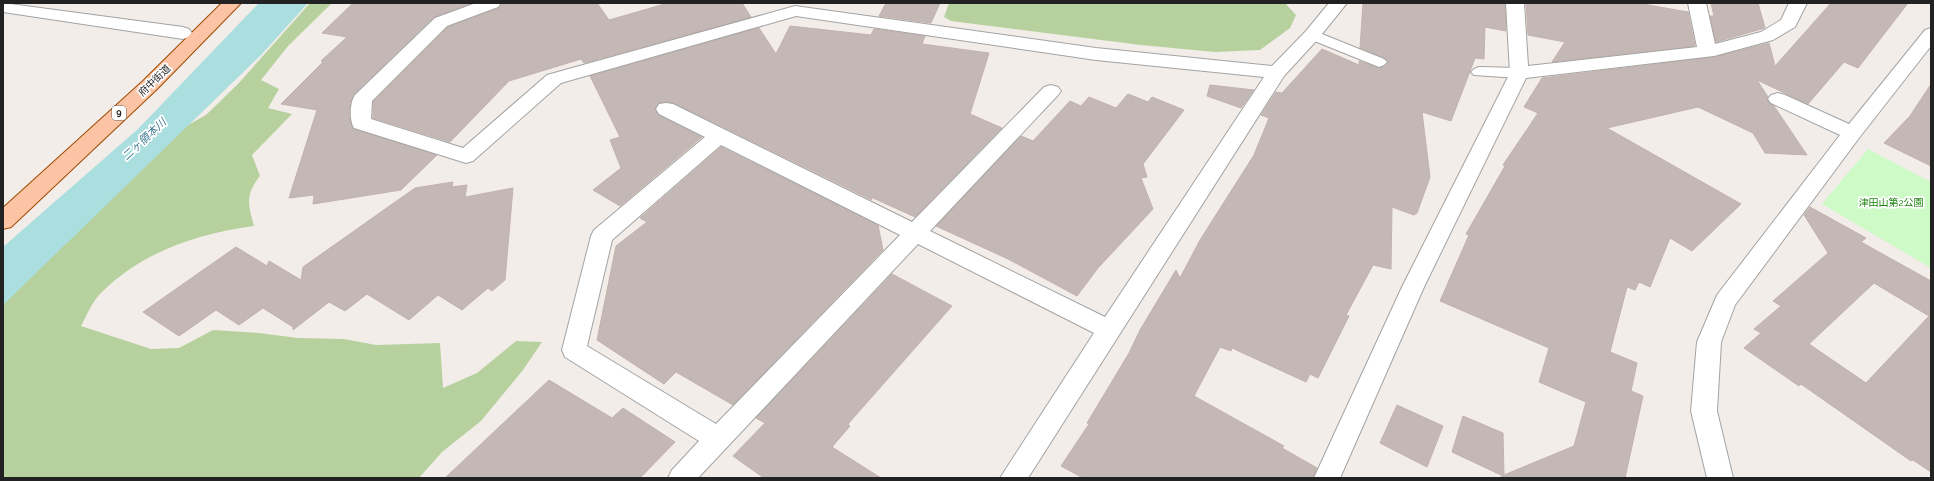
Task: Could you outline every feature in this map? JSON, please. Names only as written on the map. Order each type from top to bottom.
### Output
[{"type":"main road","name":"府中街道","points":[[3,221],[150,85],[232,3]]},
{"type":"street","points":[[492,3],[441,22],[362,99],[361,123],[466,156],[554,79],[795,11],[1096,54],[1278,72]]},
{"type":"street","points":[[1013,478],[1278,72],[1312,35],[1338,3]]},
{"type":"street","points":[[1327,478],[1413,287],[1519,73],[1515,3]]},
{"type":"street","points":[[1697,3],[1707,52]]},
{"type":"street","points":[[1519,73],[1707,52],[1767,36],[1789,23],[1798,3]]},
{"type":"street","points":[[3,7],[183,33]]},
{"type":"street","points":[[1720,478],[1704,411],[1709,342],[1725,301],[1852,133],[1931,34]]},
{"type":"street","points":[[681,478],[1051,91]]},
{"type":"street","points":[[1778,99],[1852,133]]},
{"type":"street","points":[[666,108],[1110,330]]},
{"type":"street","points":[[718,439],[574,350],[602,236],[720,136]]},
{"type":"lane","points":[[1312,35],[1379,62]]},
{"type":"lane","points":[[1479,72],[1519,73]]},
{"type":"green space","points":[[310,3],[332,3],[288,46],[261,80],[279,89],[268,108],[292,114],[252,155],[260,176],[252,189],[249,200],[250,212],[254,226],[233,229],[192,239],[153,255],[118,278],[99,295],[90,308],[81,326],[151,349],[179,348],[213,330],[259,333],[298,338],[344,339],[376,345],[440,343],[443,388],[477,373],[516,341],[542,342],[523,370],[481,421],[442,452],[419,478],[3,478],[3,290],[163,139],[206,115],[239,83]]},
{"type":"green space","points":[[949,3],[1285,3],[1296,15],[1290,28],[1260,50],[1215,52],[1141,45],[951,21],[944,17]]},
{"type":"green space","name":"津田山第2公園","points":[[1868,149],[1931,182],[1931,268],[1822,204]]},
{"type":"water","name":"二ヶ領本川","points":[[259,3],[308,3],[262,54],[3,305],[3,247],[138,129]]},
{"type":"building","points":[[353,3],[472,3],[434,17],[354,94],[351,102],[349,116],[354,129],[437,155],[401,190],[313,204],[314,195],[289,198],[317,110],[281,104],[323,62],[321,61],[347,37],[322,33]]},
{"type":"building","points":[[502,3],[597,3],[609,20],[668,3],[742,3],[751,17],[584,63],[581,59],[509,81],[450,142],[373,118],[373,102],[448,27],[499,8]]},
{"type":"building","points":[[886,3],[940,3],[931,23],[879,16]]},
{"type":"building","points":[[1363,3],[1505,3],[1506,31],[1485,27],[1484,59],[1475,58],[1451,121],[1422,112],[1430,177],[1417,213],[1414,215],[1392,207],[1391,269],[1373,265],[1346,315],[1349,316],[1318,378],[1310,374],[1306,382],[1232,348],[1231,351],[1220,347],[1194,396],[1284,446],[1282,448],[1317,468],[1313,478],[1083,478],[1061,466],[1089,424],[1087,423],[1176,270],[1180,278],[1200,240],[1254,155],[1269,118],[1261,115],[1276,92],[1282,93],[1322,49],[1359,65],[1359,61],[1380,68],[1388,63],[1385,58],[1360,48]]},
{"type":"building","points":[[1526,3],[1637,3],[1688,12],[1695,46],[1552,62],[1565,42],[1528,35]]},
{"type":"building","points":[[1711,3],[1758,3],[1765,28],[1716,42],[1710,16],[1714,16]]},
{"type":"building","points":[[1831,3],[1908,3],[1858,68],[1844,62],[1808,104],[1757,80],[1768,97],[1767,100],[1774,106],[1807,155],[1765,153],[1753,133],[1698,107],[1607,128],[1741,204],[1692,251],[1670,238],[1650,287],[1639,282],[1635,290],[1627,287],[1610,352],[1637,363],[1631,391],[1643,396],[1625,478],[1499,478],[1503,476],[1452,452],[1463,416],[1503,433],[1504,475],[1574,446],[1586,402],[1539,382],[1549,348],[1440,301],[1469,235],[1466,234],[1505,166],[1503,165],[1538,113],[1524,107],[1542,78],[1714,57],[1769,43],[1775,66]]},
{"type":"building","points":[[790,26],[871,35],[874,29],[925,36],[922,44],[989,53],[970,114],[1002,128],[915,217],[871,197],[872,200],[674,103],[659,103],[655,108],[658,115],[702,137],[620,206],[593,190],[621,168],[610,140],[620,137],[590,76],[759,28],[776,54]]},
{"type":"building","points":[[1931,84],[1931,166],[1884,143],[1910,116]]},
{"type":"building","points":[[1210,85],[1254,90],[1241,108],[1207,96]]},
{"type":"building","points":[[1128,94],[1148,102],[1152,97],[1184,110],[1143,164],[1147,177],[1141,178],[1153,209],[1098,268],[1077,296],[1008,259],[936,226],[1021,136],[1033,141],[1070,101],[1081,106],[1089,97],[1116,108]]},
{"type":"building","points":[[721,147],[878,225],[883,250],[733,405],[676,372],[664,384],[597,340],[616,246],[647,222],[640,218]]},
{"type":"building","points":[[453,182],[452,187],[467,185],[465,197],[513,188],[505,280],[492,291],[488,288],[462,310],[438,295],[409,320],[367,294],[345,311],[329,302],[293,330],[293,327],[263,308],[239,325],[216,310],[179,336],[143,312],[236,247],[267,266],[269,261],[301,280],[303,267],[415,188]]},
{"type":"building","points":[[1810,207],[1866,238],[1861,242],[1931,281],[1931,472],[1913,460],[1911,461],[1801,384],[1799,386],[1744,348],[1761,333],[1754,329],[1781,306],[1773,301],[1828,253],[1804,215]],"holes":[[[1874,283],[1929,316],[1866,383],[1809,344]]]},
{"type":"building","points":[[892,274],[952,306],[848,424],[850,426],[832,447],[881,478],[764,478],[733,456],[765,423],[756,418]]},
{"type":"building","points":[[549,380],[612,418],[623,408],[675,442],[640,478],[445,478]]},
{"type":"building","points":[[1397,405],[1443,426],[1427,467],[1380,443]]}]
